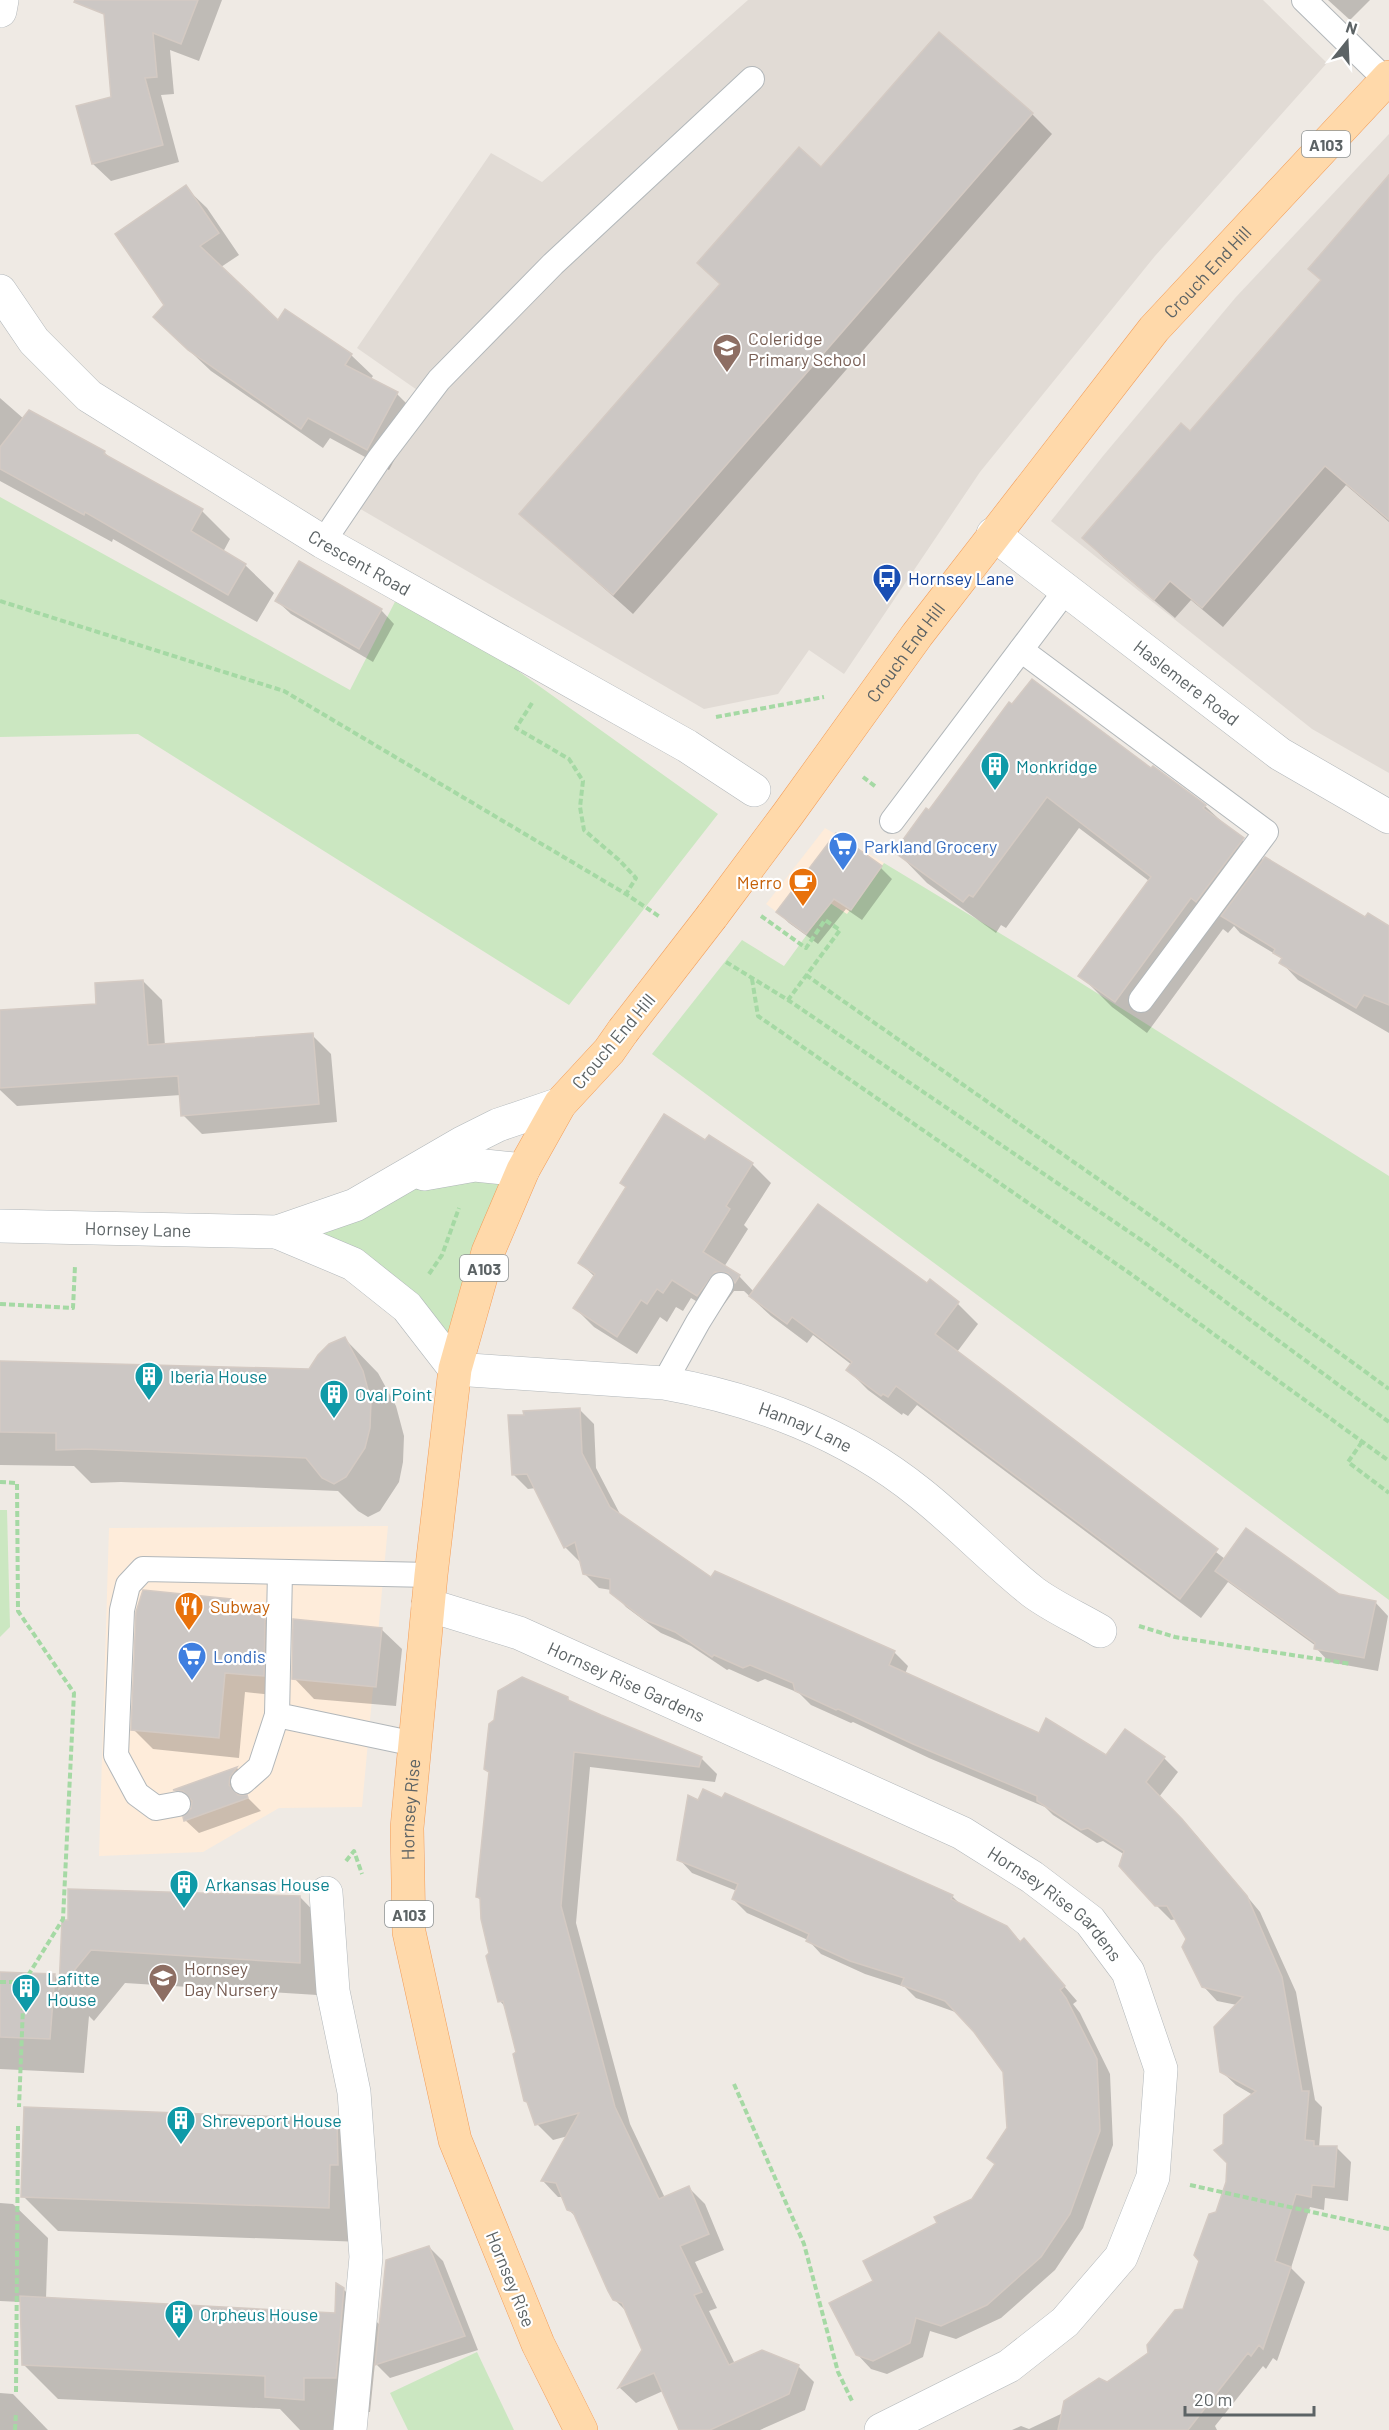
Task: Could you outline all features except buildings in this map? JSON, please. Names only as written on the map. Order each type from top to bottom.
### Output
[{"type":"main road","name":"Crouch End Hill","points":[[523,1170],[560,1104],[609,1051],[712,916],[993,534],[1154,329],[1388,79]]},
{"type":"main road","name":"Hornsey Rise","points":[[523,1170],[488,1252],[455,1369],[430,1590],[407,1828],[410,1932],[455,2140],[537,2344],[581,2430]]},
{"type":"street","points":[[0,11],[2,0]]},
{"type":"street","name":"Crescent Road","points":[[0,291],[34,341],[89,396],[323,542],[687,746],[754,790]]},
{"type":"street","name":"Haslemere Road","points":[[993,534],[1280,754],[1389,817]]},
{"type":"street","name":"Hornsey Lane","points":[[0,1226],[277,1232],[355,1205],[462,1143],[489,1130],[560,1104]]},
{"type":"street","name":"Hornsey Lane","points":[[401,1179],[475,1165],[523,1170]]},
{"type":"street","name":"Hornsey Lane","points":[[277,1232],[353,1264],[407,1307],[455,1369]]},
{"type":"street","name":"Hannay Lane","points":[[455,1369],[664,1383],[699,1389],[794,1419],[864,1453],[920,1493],[1035,1594],[1100,1630]]},
{"type":"street","name":"Hornsey Rise Gardens","points":[[430,1590],[519,1633],[962,1833],[1032,1877],[1090,1921],[1128,1972],[1161,2069],[1153,2177],[1120,2257],[1065,2322],[1009,2366],[869,2421]]},
{"type":"street","points":[[326,1893],[333,1991],[354,2092],[366,2257],[350,2430]]},
{"type":"lane","points":[[1305,0],[1388,79]]},
{"type":"lane","points":[[323,542],[379,459],[439,380],[553,264],[752,79]]},
{"type":"lane","points":[[892,821],[1066,590]]},
{"type":"lane","points":[[1021,650],[1266,832],[1141,1000]]},
{"type":"lane","points":[[664,1383],[721,1285]]},
{"type":"lane","points":[[178,1804],[156,1808],[136,1794],[116,1755],[122,1610],[128,1585],[143,1569],[280,1572],[430,1590]]},
{"type":"lane","points":[[243,1782],[261,1767],[277,1714],[280,1572]]},
{"type":"lane","points":[[277,1714],[415,1744]]},
{"type":"path","points":[[687,746],[709,718],[825,696]]},
{"type":"path","points":[[516,728],[569,759],[583,781],[579,807],[584,830],[636,878],[626,894]]},
{"type":"path","points":[[753,910],[806,948],[825,920],[840,930],[788,1000]]},
{"type":"path","points":[[806,975],[1161,1223],[1389,1389]]},
{"type":"path","points":[[752,978],[758,1016],[1128,1272],[1389,1461]]},
{"type":"path","points":[[407,1307],[442,1256],[475,1165]]},
{"type":"path","points":[[0,1304],[73,1308]]},
{"type":"path","points":[[1362,1442],[1348,1462],[1389,1493]]},
{"type":"path","points":[[0,1482],[17,1483],[18,1611],[74,1693],[63,1919],[24,1982],[19,2107]]},
{"type":"path","points":[[1100,1630],[1133,1624],[1175,1637],[1351,1664]]},
{"type":"path","points":[[326,1893],[354,1851],[364,1878]]},
{"type":"path","points":[[0,1982],[24,1982]]},
{"type":"path","points":[[734,2084],[804,2244],[838,2372],[869,2421]]},
{"type":"path","points":[[16,2392],[18,2126]]},
{"type":"path","points":[[1153,2177],[1389,2229]]},
{"type":"path","points":[[15,2430],[16,2412]]},
{"type":"shaded area","name":"Coleridge Primary School","points":[[748,0],[1263,0],[1327,63],[1155,256],[980,472],[844,674],[809,650],[778,694],[704,709],[345,500],[430,399],[357,348],[491,153],[542,182]]},
{"type":"shaded area","points":[[1389,134],[1389,773],[1312,729],[1051,521],[1236,297]]},
{"type":"shaded area","points":[[825,828],[884,863],[847,915],[830,903],[806,934],[766,904]]},
{"type":"shaded area","points":[[388,1526],[362,1807],[279,1808],[203,1852],[99,1856],[109,1528]]},
{"type":"green space","points":[[0,497],[350,690],[402,588],[718,814],[569,1005],[138,734],[0,737]]},
{"type":"green space","points":[[884,863],[1057,968],[1389,1176],[1389,1600],[652,1054],[742,940],[784,966],[830,903],[847,914]]},
{"type":"green space","points":[[523,1170],[455,1369],[407,1307],[277,1232],[401,1179]]},
{"type":"green space","points":[[0,1510],[7,1510],[10,1627],[0,1637]]},
{"type":"green space","points":[[477,2352],[514,2430],[408,2430],[390,2393]]},
{"type":"place","name":"Coleridge Primary School","points":[[727,374]]},
{"type":"place","name":"Hornsey Lane","points":[[887,604]]},
{"type":"place","name":"Monkridge","points":[[995,792]]},
{"type":"place","name":"Parkland Grocery","points":[[843,872]]},
{"type":"place","name":"Merro","points":[[803,908]]},
{"type":"place","name":"Iberia House","points":[[149,1402]]},
{"type":"place","name":"Oval Point","points":[[334,1420]]},
{"type":"place","name":"Subway","points":[[189,1632]]},
{"type":"place","name":"Londis","points":[[192,1682]]},
{"type":"place","name":"Arkansas House","points":[[184,1910]]},
{"type":"place","name":"Hornsey Day Nursery","points":[[163,2004]]},
{"type":"place","name":"Lafitte House","points":[[26,2014]]},
{"type":"place","name":"Shreveport House","points":[[181,2146]]},
{"type":"place","name":"Orpheus House","points":[[179,2340]]}]
